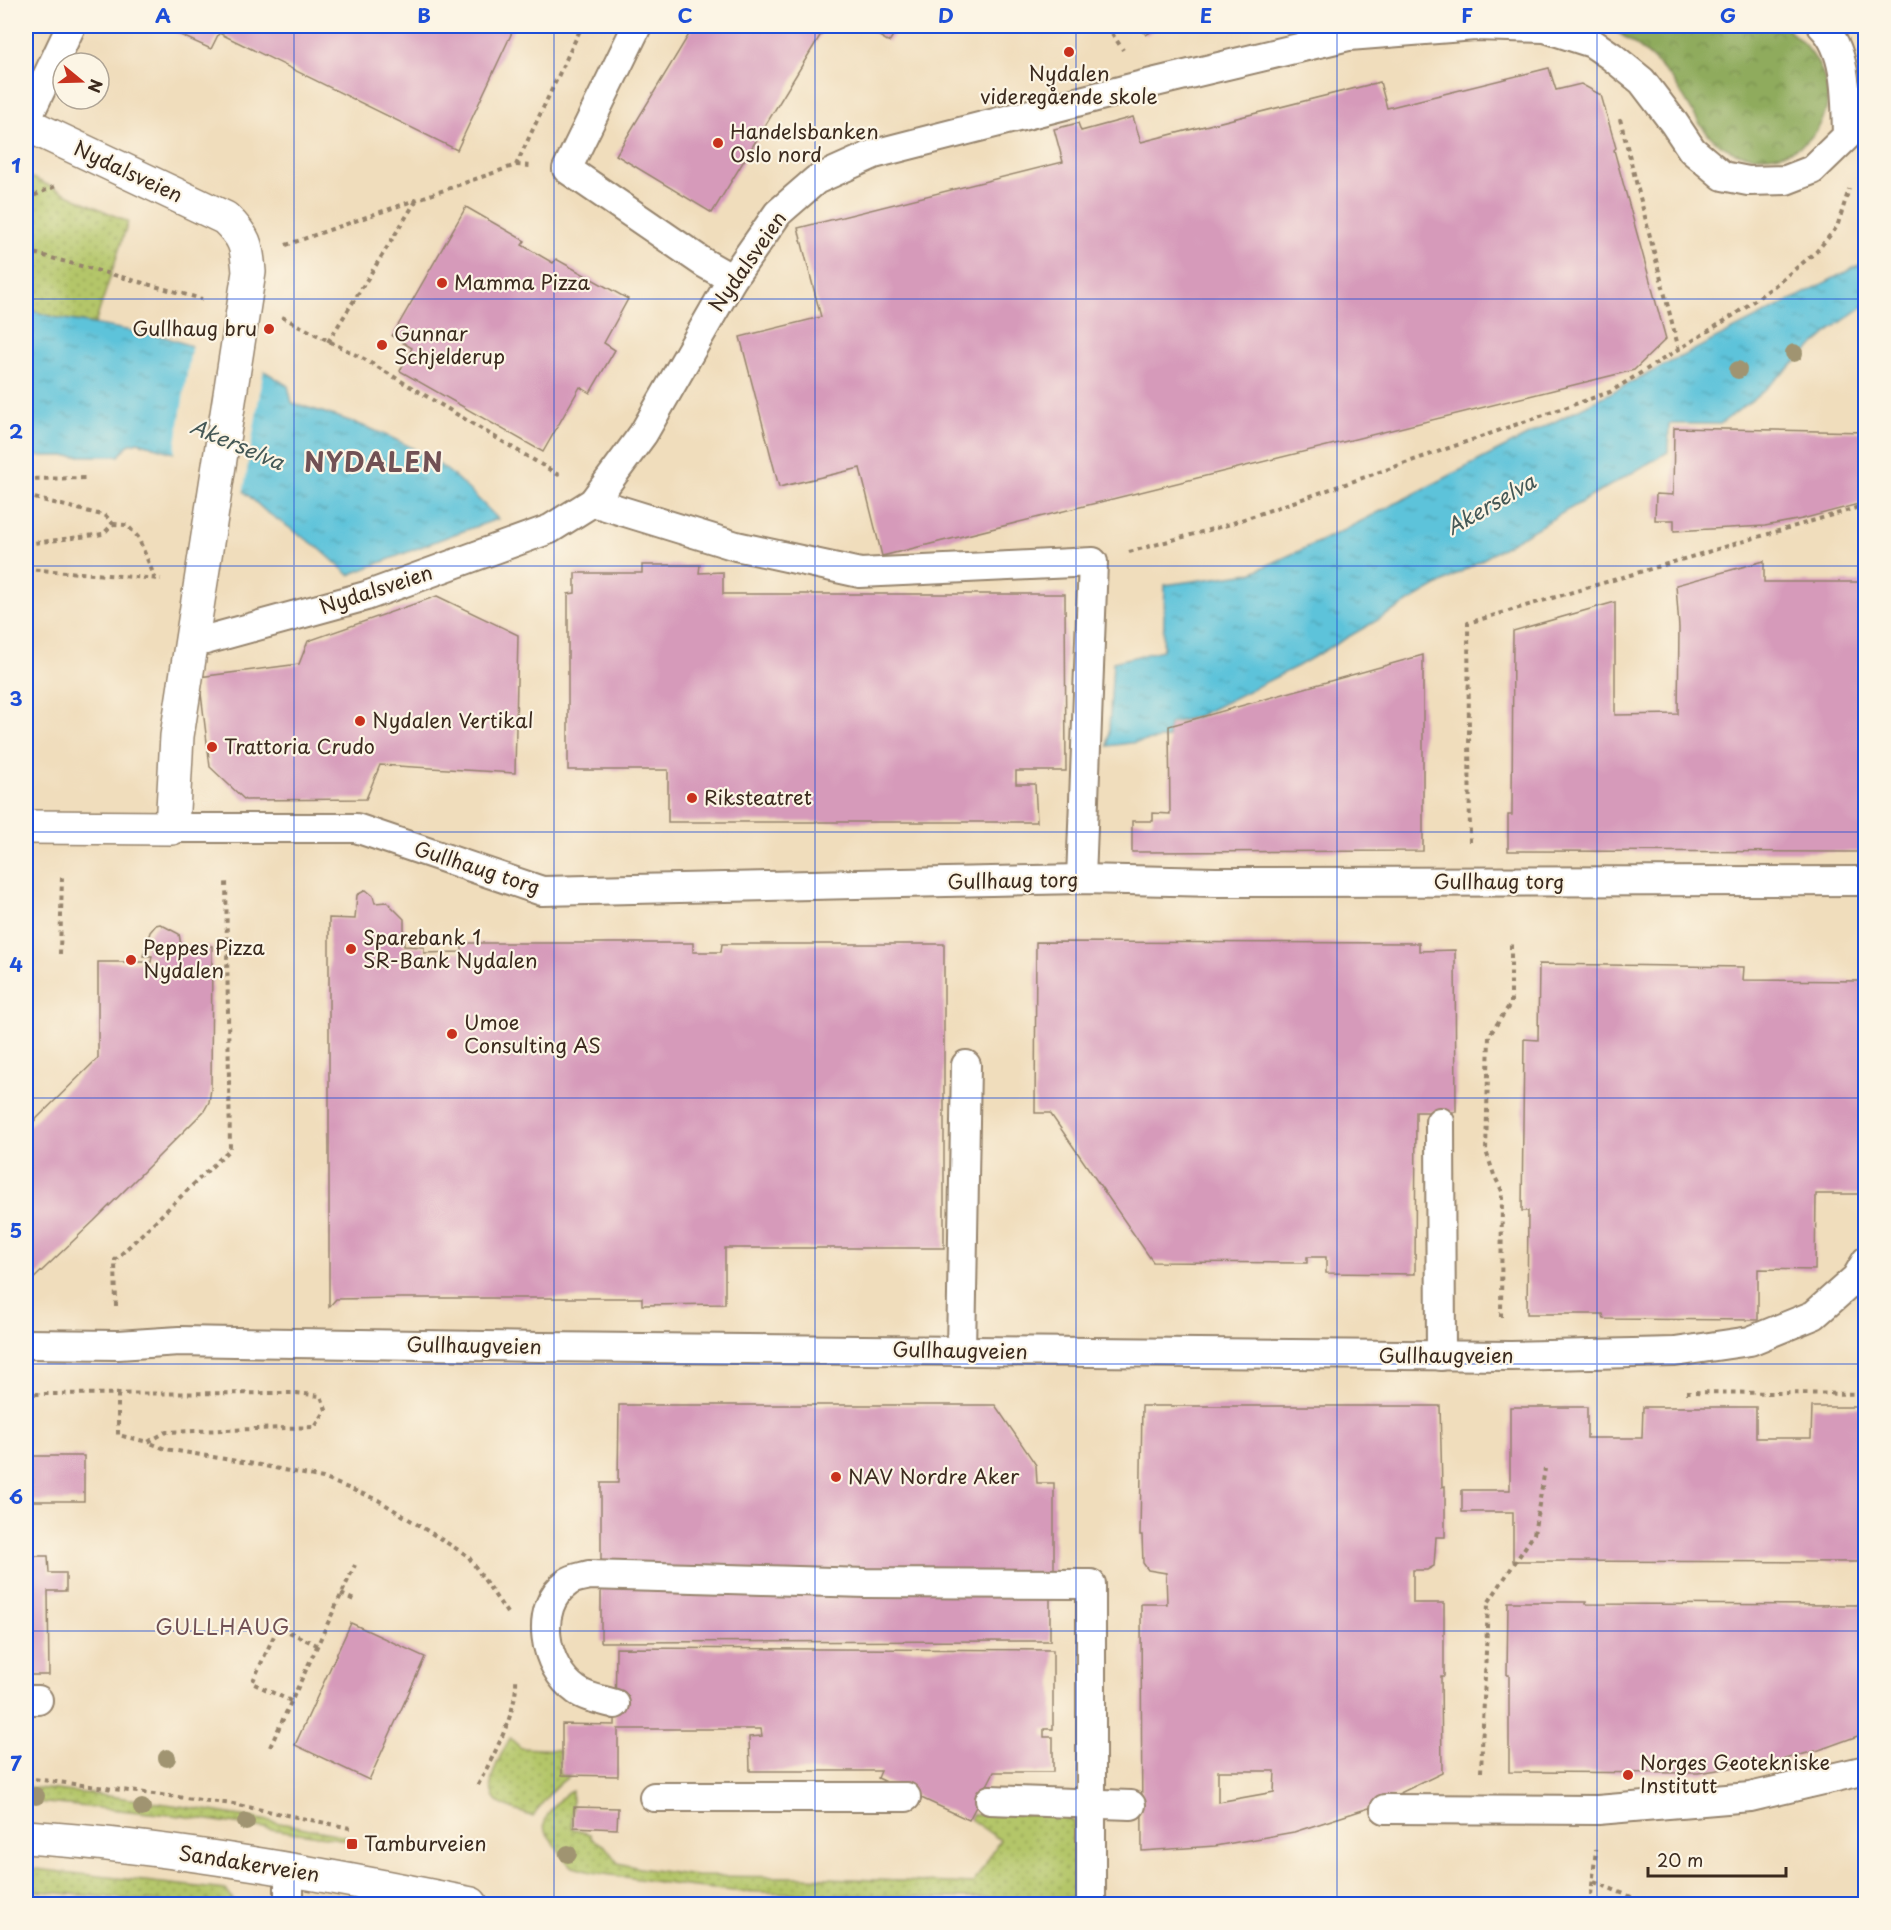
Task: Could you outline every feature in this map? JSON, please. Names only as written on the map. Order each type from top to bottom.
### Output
[{"type":"street","name":"Nydalsveien","points":[[26,122],[225,218],[239,232],[248,248],[249,272],[243,315],[177,736],[172,828]]},
{"type":"street","points":[[26,827],[172,828]]},
{"type":"street","name":"Sandakerveien","points":[[26,1837],[114,1844],[215,1857],[471,1905]]},
{"type":"lane","points":[[26,122],[71,26]]},
{"type":"lane","points":[[637,26],[567,169],[704,263],[732,279]]},
{"type":"lane","name":"Nydalsveien","points":[[191,644],[366,596],[550,529],[593,502],[643,434],[732,279],[778,213],[816,180],[874,154],[1139,86],[1349,36],[1413,28],[1474,26],[1545,28],[1592,43],[1642,81],[1692,150],[1722,177],[1748,181],[1786,180],[1812,170],[1847,136]]},
{"type":"lane","points":[[1822,26],[1830,33],[1843,70],[1847,103],[1847,136]]},
{"type":"lane","points":[[593,502],[736,546],[860,573],[1093,562],[1081,879]]},
{"type":"lane","name":"Gullhaug torg","points":[[172,828],[356,828],[542,891],[1081,879],[1216,882],[1866,881]]},
{"type":"lane","points":[[961,1351],[966,1065]]},
{"type":"lane","points":[[1440,1122],[1441,1356]]},
{"type":"lane","name":"Gullhaugveien","points":[[26,1344],[118,1345],[179,1341],[1441,1356],[1674,1352],[1749,1341],[1814,1315],[1856,1278],[1866,1261]]},
{"type":"lane","points":[[615,1704],[578,1692],[564,1680],[550,1655],[546,1614],[554,1597],[568,1582],[590,1575],[866,1583],[1091,1584],[1091,1905]]},
{"type":"lane","points":[[1385,1809],[1598,1810],[1750,1797],[1866,1770]]},
{"type":"lane","points":[[654,1797],[906,1797]]},
{"type":"lane","points":[[990,1800],[1131,1804]]},
{"type":"lane","points":[[289,1870],[289,1905]]},
{"type":"path","points":[[280,247],[516,165],[582,26]]},
{"type":"path","points":[[1107,26],[1124,51]]},
{"type":"path","points":[[1611,56],[1612,90],[1679,350]]},
{"type":"path","points":[[1093,562],[1227,525],[1610,392],[1679,350],[1773,287],[1816,252],[1837,227],[1848,196],[1850,179],[1847,136]]},
{"type":"path","points":[[26,199],[67,182]]},
{"type":"path","points":[[328,342],[416,200]]},
{"type":"path","points":[[26,251],[216,303],[243,315],[270,311],[372,364],[572,484],[593,502]]},
{"type":"path","points":[[26,479],[88,478]]},
{"type":"path","points":[[26,496],[106,516],[113,524],[127,525],[138,537],[155,578]]},
{"type":"path","points":[[1470,882],[1468,623],[1866,505]]},
{"type":"path","points":[[26,544],[103,534],[113,524]]},
{"type":"path","points":[[26,569],[163,579]]},
{"type":"path","points":[[60,954],[62,877]]},
{"type":"path","points":[[117,1308],[115,1260],[230,1149],[226,879]]},
{"type":"path","points":[[1501,1324],[1502,1191],[1486,1151],[1488,1059],[1489,1036],[1511,1003],[1511,944]]},
{"type":"path","points":[[1683,1392],[1866,1394]]},
{"type":"path","points":[[26,1394],[296,1393],[321,1396],[326,1410],[315,1427],[166,1432],[148,1442]]},
{"type":"path","points":[[118,1394],[118,1435],[148,1442],[165,1449],[323,1478],[378,1500],[468,1556],[507,1611],[510,1621]]},
{"type":"path","points":[[1480,1809],[1488,1603],[1534,1534],[1545,1469]]},
{"type":"path","points":[[270,1747],[355,1565]]},
{"type":"path","points":[[341,1594],[354,1600]]},
{"type":"path","points":[[291,1701],[252,1683],[278,1627],[317,1645]]},
{"type":"path","points":[[478,1785],[501,1738],[517,1689],[516,1666]]},
{"type":"path","points":[[26,1779],[233,1804],[350,1828]]},
{"type":"path","points":[[1590,1905],[1596,1848]]},
{"type":"path","points":[[1594,1882],[1648,1905]]},
{"type":"path","points":[[26,1900],[76,1905]]},
{"type":"green space","points":[[1607,26],[1782,26],[1805,46],[1822,72],[1827,101],[1824,116],[1809,139],[1791,151],[1759,156],[1732,151],[1717,142],[1702,127],[1673,81],[1651,57]]},
{"type":"green space","points":[[26,175],[128,222],[95,324],[53,317],[26,309]]},
{"type":"green space","points":[[510,1738],[521,1748],[559,1750],[559,1775],[570,1776],[549,1794],[533,1817],[505,1806],[497,1801],[493,1794],[491,1787],[494,1770]]},
{"type":"green space","points":[[26,1787],[226,1813],[346,1836],[346,1840],[181,1816],[26,1801]]},
{"type":"green space","points":[[572,1791],[572,1829],[590,1834],[592,1839],[605,1846],[618,1863],[696,1876],[804,1877],[973,1884],[1000,1840],[970,1819],[971,1815],[1059,1813],[1073,1821],[1075,1828],[1076,1898],[936,1898],[734,1891],[591,1872],[573,1867],[567,1862],[545,1831],[544,1825],[548,1813]]},
{"type":"green space","points":[[26,1868],[226,1890],[233,1904],[182,1904],[26,1890]]},
{"type":"water","name":"Akerselva","points":[[1865,262],[1865,305],[1833,328],[1759,395],[1720,424],[1669,424],[1668,452],[1298,666],[1198,716],[1169,724],[1168,738],[1108,746],[1113,662],[1163,650],[1165,585],[1251,573],[1342,531]]},
{"type":"water","name":"Akerselva","points":[[26,309],[53,317],[165,337],[266,372],[288,386],[292,403],[369,428],[423,454],[455,477],[498,519],[349,575],[319,548],[265,511],[237,485],[194,459],[138,442],[128,445],[119,456],[26,456]]},
{"type":"pier","name":"Gullhaug bru","points":[[192,343],[264,368],[243,495],[210,470],[174,456]]},
{"type":"building","points":[[171,26],[515,26],[457,150],[219,33],[211,49],[169,30]]},
{"type":"building","points":[[694,26],[826,26],[712,213],[616,155]]},
{"type":"building","points":[[863,26],[899,26],[889,42]]},
{"type":"building","points":[[1139,26],[1160,26],[1146,35]]},
{"type":"building","points":[[1549,68],[1556,90],[1581,84],[1601,95],[1616,148],[1614,150],[1666,339],[1634,370],[882,556],[860,468],[779,487],[740,337],[821,317],[798,228],[1063,162],[1054,129],[1078,123],[1081,131],[1133,117],[1141,142],[1380,82],[1387,108]]},
{"type":"building","points":[[466,207],[525,241],[522,245],[553,263],[556,259],[628,299],[604,343],[615,350],[590,393],[580,387],[543,452],[400,371],[412,348],[392,336]]},
{"type":"building","points":[[1674,428],[1866,432],[1866,502],[1765,526],[1674,531],[1674,520],[1655,520],[1656,494],[1673,495]]},
{"type":"building","points":[[1866,533],[1866,852],[1508,851],[1508,815],[1512,815],[1513,631],[1615,602],[1615,715],[1678,714],[1679,628],[1676,585],[1764,561],[1764,582],[1860,582],[1860,534]]},
{"type":"building","points":[[642,565],[700,565],[699,573],[723,572],[723,594],[1065,594],[1066,771],[1016,771],[1016,784],[1035,784],[1037,822],[668,822],[668,770],[568,770],[568,594],[575,593],[575,573],[642,573]]},
{"type":"building","name":"Nydalen Vertikal","points":[[437,596],[518,635],[515,773],[380,765],[366,799],[245,800],[210,767],[199,677],[299,664],[308,641]]},
{"type":"building","points":[[1423,655],[1423,851],[1132,852],[1132,821],[1153,821],[1153,813],[1170,814],[1169,726]]},
{"type":"building","points":[[366,890],[373,896],[375,903],[387,902],[404,919],[404,946],[424,947],[424,953],[462,952],[462,943],[693,943],[693,952],[721,952],[722,944],[944,944],[944,1248],[725,1248],[725,1304],[642,1305],[642,1298],[401,1298],[336,1299],[329,1307],[329,918],[355,919],[357,895]]},
{"type":"building","points":[[160,924],[179,934],[181,945],[212,946],[209,1102],[204,1111],[26,1286],[26,1129],[98,1058],[98,962],[151,962],[152,956],[143,956],[150,932]]},
{"type":"building","points":[[1036,942],[1419,943],[1419,951],[1455,950],[1456,1112],[1416,1112],[1415,1274],[1326,1273],[1326,1257],[1307,1257],[1307,1263],[1153,1262],[1050,1113],[1035,1113]]},
{"type":"building","points":[[1539,964],[1744,967],[1743,980],[1863,981],[1861,1194],[1816,1194],[1815,1270],[1758,1269],[1758,1320],[1604,1319],[1603,1314],[1527,1314],[1528,1211],[1522,1211],[1524,1039],[1538,1040]]},
{"type":"building","points":[[619,1405],[995,1405],[1036,1465],[1037,1483],[1054,1483],[1054,1574],[1050,1574],[1050,1641],[601,1642],[601,1483],[618,1483]]},
{"type":"building","points":[[1142,1406],[1440,1406],[1442,1487],[1445,1486],[1445,1537],[1436,1537],[1434,1566],[1427,1570],[1413,1570],[1413,1603],[1444,1603],[1444,1676],[1441,1676],[1442,1773],[1369,1808],[1294,1832],[1215,1846],[1142,1851],[1141,1604],[1167,1604],[1166,1573],[1148,1570],[1143,1563],[1142,1535],[1140,1535]],"holes":[[[1218,1771],[1275,1771],[1274,1792],[1218,1802]]]},
{"type":"building","points":[[1510,1407],[1587,1407],[1587,1438],[1642,1438],[1643,1407],[1756,1407],[1756,1438],[1811,1438],[1812,1407],[1866,1407],[1866,1562],[1513,1561],[1513,1512],[1462,1512],[1462,1490],[1510,1490]]},
{"type":"building","points":[[26,1456],[84,1456],[84,1501],[26,1501]]},
{"type":"building","points":[[26,1556],[48,1556],[49,1573],[66,1573],[66,1591],[48,1591],[49,1675],[26,1675]]},
{"type":"building","points":[[1508,1602],[1866,1605],[1866,1733],[1819,1750],[1777,1761],[1698,1773],[1509,1772]]},
{"type":"building","points":[[351,1623],[425,1657],[369,1780],[295,1745]]},
{"type":"building","points":[[616,1648],[1053,1650],[1053,1729],[1044,1729],[1044,1737],[1053,1737],[1053,1772],[994,1772],[969,1820],[878,1778],[881,1771],[750,1771],[749,1737],[762,1736],[761,1729],[618,1729],[618,1776],[562,1775],[562,1724],[615,1725]]},
{"type":"building","points":[[574,1807],[618,1808],[617,1829],[574,1827]]},
{"type":"place","name":"Nydalen videregående skole","points":[[1069,52]]},
{"type":"place","name":"Handelsbanken Oslo nord","points":[[718,143]]},
{"type":"place","name":"Mamma Pizza","points":[[442,283]]},
{"type":"place","name":"Gullhaug bru","points":[[269,329]]},
{"type":"place","name":"Gunnar Schjelderup","points":[[382,345]]},
{"type":"place","name":"Nydalen Vertikal","points":[[360,721]]},
{"type":"place","name":"Trattoria Crudo","points":[[212,747]]},
{"type":"place","name":"Riksteatret","points":[[692,798]]},
{"type":"place","name":"Sparebank 1 SR-Bank Nydalen","points":[[351,949]]},
{"type":"place","name":"Peppes Pizza Nydalen","points":[[131,960]]},
{"type":"place","name":"Umoe Consulting AS","points":[[452,1034]]},
{"type":"place","name":"NAV Nordre Aker","points":[[836,1477]]},
{"type":"place","name":"Norges Geotekniske Institutt","points":[[1628,1775]]},
{"type":"place","name":"Tamburveien","points":[[352,1844]]},
{"type":"district","name":"NYDALEN","points":[[374,463]]},
{"type":"district","name":"GULLHAUG","points":[[223,1628]]}]
